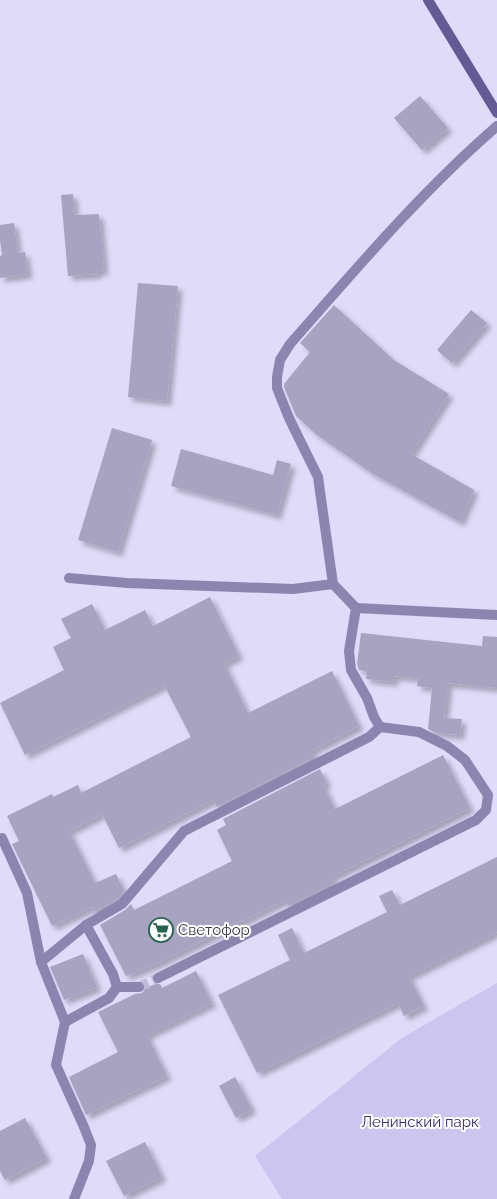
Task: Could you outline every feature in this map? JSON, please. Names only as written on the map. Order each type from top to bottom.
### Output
[{"type":"main road","points":[[428,0],[497,113]]},
{"type":"street","points":[[497,126],[437,183],[376,246],[290,344],[280,360],[277,377],[277,388],[289,418],[318,477],[333,584],[356,608],[497,615]]},
{"type":"street","points":[[70,578],[127,583],[293,590],[333,584]]},
{"type":"street","points":[[356,608],[349,651],[351,670],[367,698],[380,727]]},
{"type":"street","points":[[41,962],[86,925],[122,904],[184,832],[369,737],[380,727],[419,732],[447,746],[465,760],[488,795],[486,810],[476,820],[158,978]]},
{"type":"street","points":[[2,838],[27,893],[41,962],[65,1022],[56,1065],[91,1146],[89,1161],[74,1199]]},
{"type":"street","points":[[86,925],[113,974],[117,987]]},
{"type":"street","points":[[117,987],[139,988]]},
{"type":"street","points":[[65,1022],[109,998],[117,987]]},
{"type":"green space","name":"Ленинский парк","points":[[497,983],[497,1199],[282,1199],[255,1156],[402,1038]]},
{"type":"building","points":[[420,96],[448,128],[422,150],[394,118]]},
{"type":"building","points":[[73,194],[75,215],[99,214],[104,270],[97,271],[98,274],[68,276],[61,195]]},
{"type":"building","points":[[14,223],[18,253],[25,252],[28,274],[0,278],[0,256],[2,255],[0,225]]},
{"type":"building","points":[[138,283],[178,286],[167,401],[128,397]]},
{"type":"building","points":[[334,305],[394,360],[449,394],[411,454],[474,490],[460,522],[373,474],[317,435],[296,416],[284,384],[310,352],[300,343]]},
{"type":"building","points":[[471,310],[487,323],[452,363],[437,350]]},
{"type":"building","points":[[112,428],[152,440],[118,552],[78,540]]},
{"type":"building","points":[[181,449],[273,475],[277,460],[291,464],[277,515],[171,486]]},
{"type":"building","points":[[210,597],[239,656],[224,663],[248,713],[332,671],[359,726],[311,751],[314,757],[217,807],[213,800],[119,848],[102,814],[69,831],[95,883],[116,874],[124,891],[118,899],[94,912],[92,907],[52,926],[12,844],[19,841],[7,816],[52,794],[53,797],[78,785],[81,793],[191,737],[164,685],[25,755],[0,703],[64,670],[53,647],[71,638],[61,619],[92,604],[105,630],[145,610],[153,626]]},
{"type":"building","points":[[361,633],[482,646],[483,636],[497,637],[497,688],[448,683],[444,718],[462,719],[460,735],[436,733],[428,729],[432,688],[417,686],[418,678],[394,676],[393,682],[366,679],[367,671],[359,670],[357,664]]},
{"type":"building","points":[[443,755],[470,808],[332,877],[334,883],[288,906],[285,900],[158,963],[126,976],[100,925],[125,910],[131,904],[134,910],[232,861],[217,830],[226,825],[223,819],[320,769],[327,783],[323,785],[335,809]]},
{"type":"building","points":[[497,857],[497,932],[409,976],[424,1006],[404,1016],[398,1003],[257,1073],[218,995],[290,960],[278,935],[292,928],[304,953],[387,912],[379,896],[392,890],[400,905]]},
{"type":"building","points":[[83,954],[97,987],[64,1000],[50,967]]},
{"type":"building","points":[[196,971],[212,1003],[147,1035],[167,1076],[86,1115],[69,1077],[118,1052],[98,1012],[135,994],[142,993],[146,988],[155,984],[160,984],[162,988]]},
{"type":"building","points":[[235,1077],[252,1109],[236,1118],[219,1086]]},
{"type":"building","points":[[25,1118],[47,1158],[5,1180],[0,1171],[0,1131]]},
{"type":"building","points":[[145,1142],[162,1177],[124,1196],[106,1161]]},
{"type":"tunnel","points":[[139,987],[158,978]]},
{"type":"place","name":"Светофор","points":[[161,930]]}]
